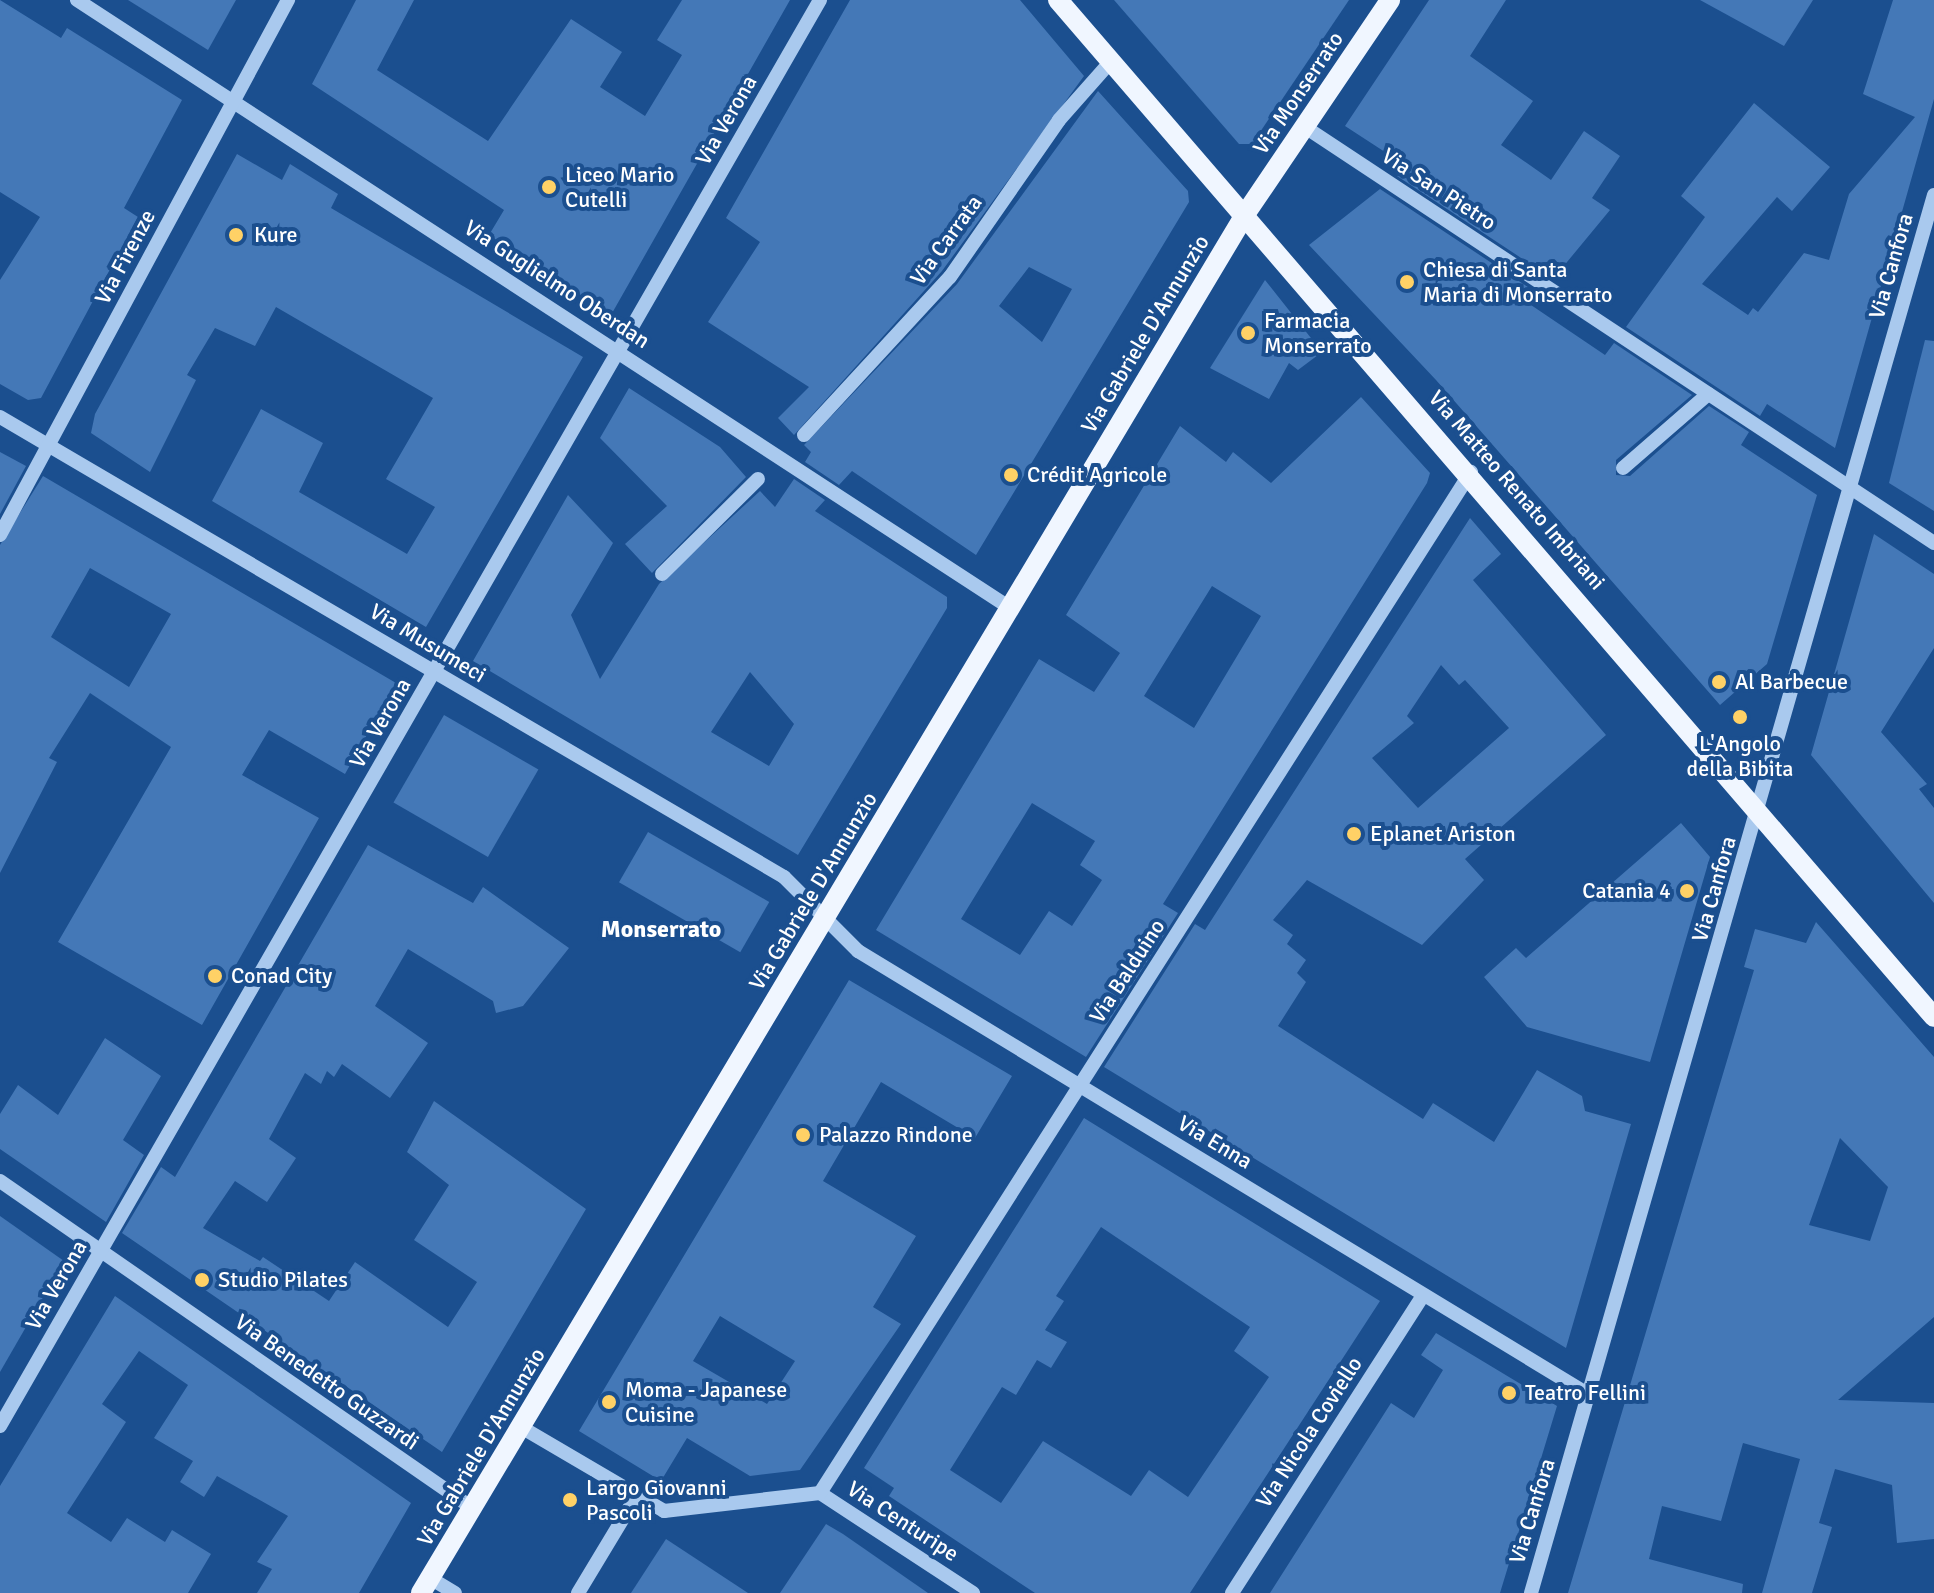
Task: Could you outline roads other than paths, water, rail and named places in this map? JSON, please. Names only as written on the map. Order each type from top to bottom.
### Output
[{"type":"main road","name":"Via Matteo Renato Imbriani","points":[[1058,0],[1471,472],[1934,1017]]},
{"type":"main road","name":"Via Monserrato","points":[[1246,213],[1390,0]]},
{"type":"main road","name":"Via Gabriele D'Annunzio","points":[[426,1585],[1246,213]]},
{"type":"street","name":"Via Guglielmo Oberdan","points":[[77,0],[1010,608]]},
{"type":"street","name":"Via Firenze","points":[[0,535],[288,0]]},
{"type":"street","name":"Via Verona","points":[[0,1426],[820,0]]},
{"type":"street","name":"Via Carrata","points":[[804,435],[950,277],[1059,120],[1112,60]]},
{"type":"street","name":"Via San Pietro","points":[[1305,127],[1934,543]]},
{"type":"street","name":"Via Canfora","points":[[1531,1593],[1759,812],[1934,195]]},
{"type":"street","points":[[1623,468],[1708,394]]},
{"type":"street","name":"Via Musumeci","points":[[0,417],[784,877],[825,917]]},
{"type":"street","name":"Via Balduino","points":[[820,1493],[1471,472]]},
{"type":"street","points":[[662,574],[758,479]]},
{"type":"street","name":"Via Enna","points":[[825,917],[858,951],[1589,1395]]},
{"type":"street","name":"Via Benedetto Guzzardi","points":[[0,1181],[472,1508]]},
{"type":"street","name":"Via Nicola Coviello","points":[[1232,1593],[1423,1295]]},
{"type":"street","points":[[521,1427],[636,1497],[578,1593]]},
{"type":"street","name":"Via Centuripe","points":[[636,1497],[664,1511],[820,1493],[973,1593]]},
{"type":"street","points":[[426,1585],[455,1593]]},
{"type":"place","name":"Liceo Mario Cutelli","points":[[549,187]]},
{"type":"place","name":"Kure","points":[[236,235]]},
{"type":"place","name":"Chiesa di Santa Maria di Monserrato","points":[[1407,282]]},
{"type":"place","name":"Farmacia Monserrato","points":[[1248,333]]},
{"type":"place","name":"Crédit Agricole","points":[[1011,475]]},
{"type":"place","name":"Al Barbecue","points":[[1719,682]]},
{"type":"place","name":"L'Angolo della Bibita","points":[[1740,717]]},
{"type":"place","name":"Eplanet Ariston","points":[[1354,834]]},
{"type":"place","name":"Catania 4","points":[[1687,891]]},
{"type":"place","name":"Conad City","points":[[215,976]]},
{"type":"place","name":"Palazzo Rindone","points":[[803,1135]]},
{"type":"place","name":"Studio Pilates","points":[[202,1280]]},
{"type":"place","name":"Teatro Fellini","points":[[1509,1393]]},
{"type":"place","name":"Moma - Japanese Cuisine","points":[[609,1402]]},
{"type":"place","name":"Largo Giovanni Pascoli","points":[[570,1500]]},
{"type":"district","name":"Monserrato","points":[[661,930]]}]
